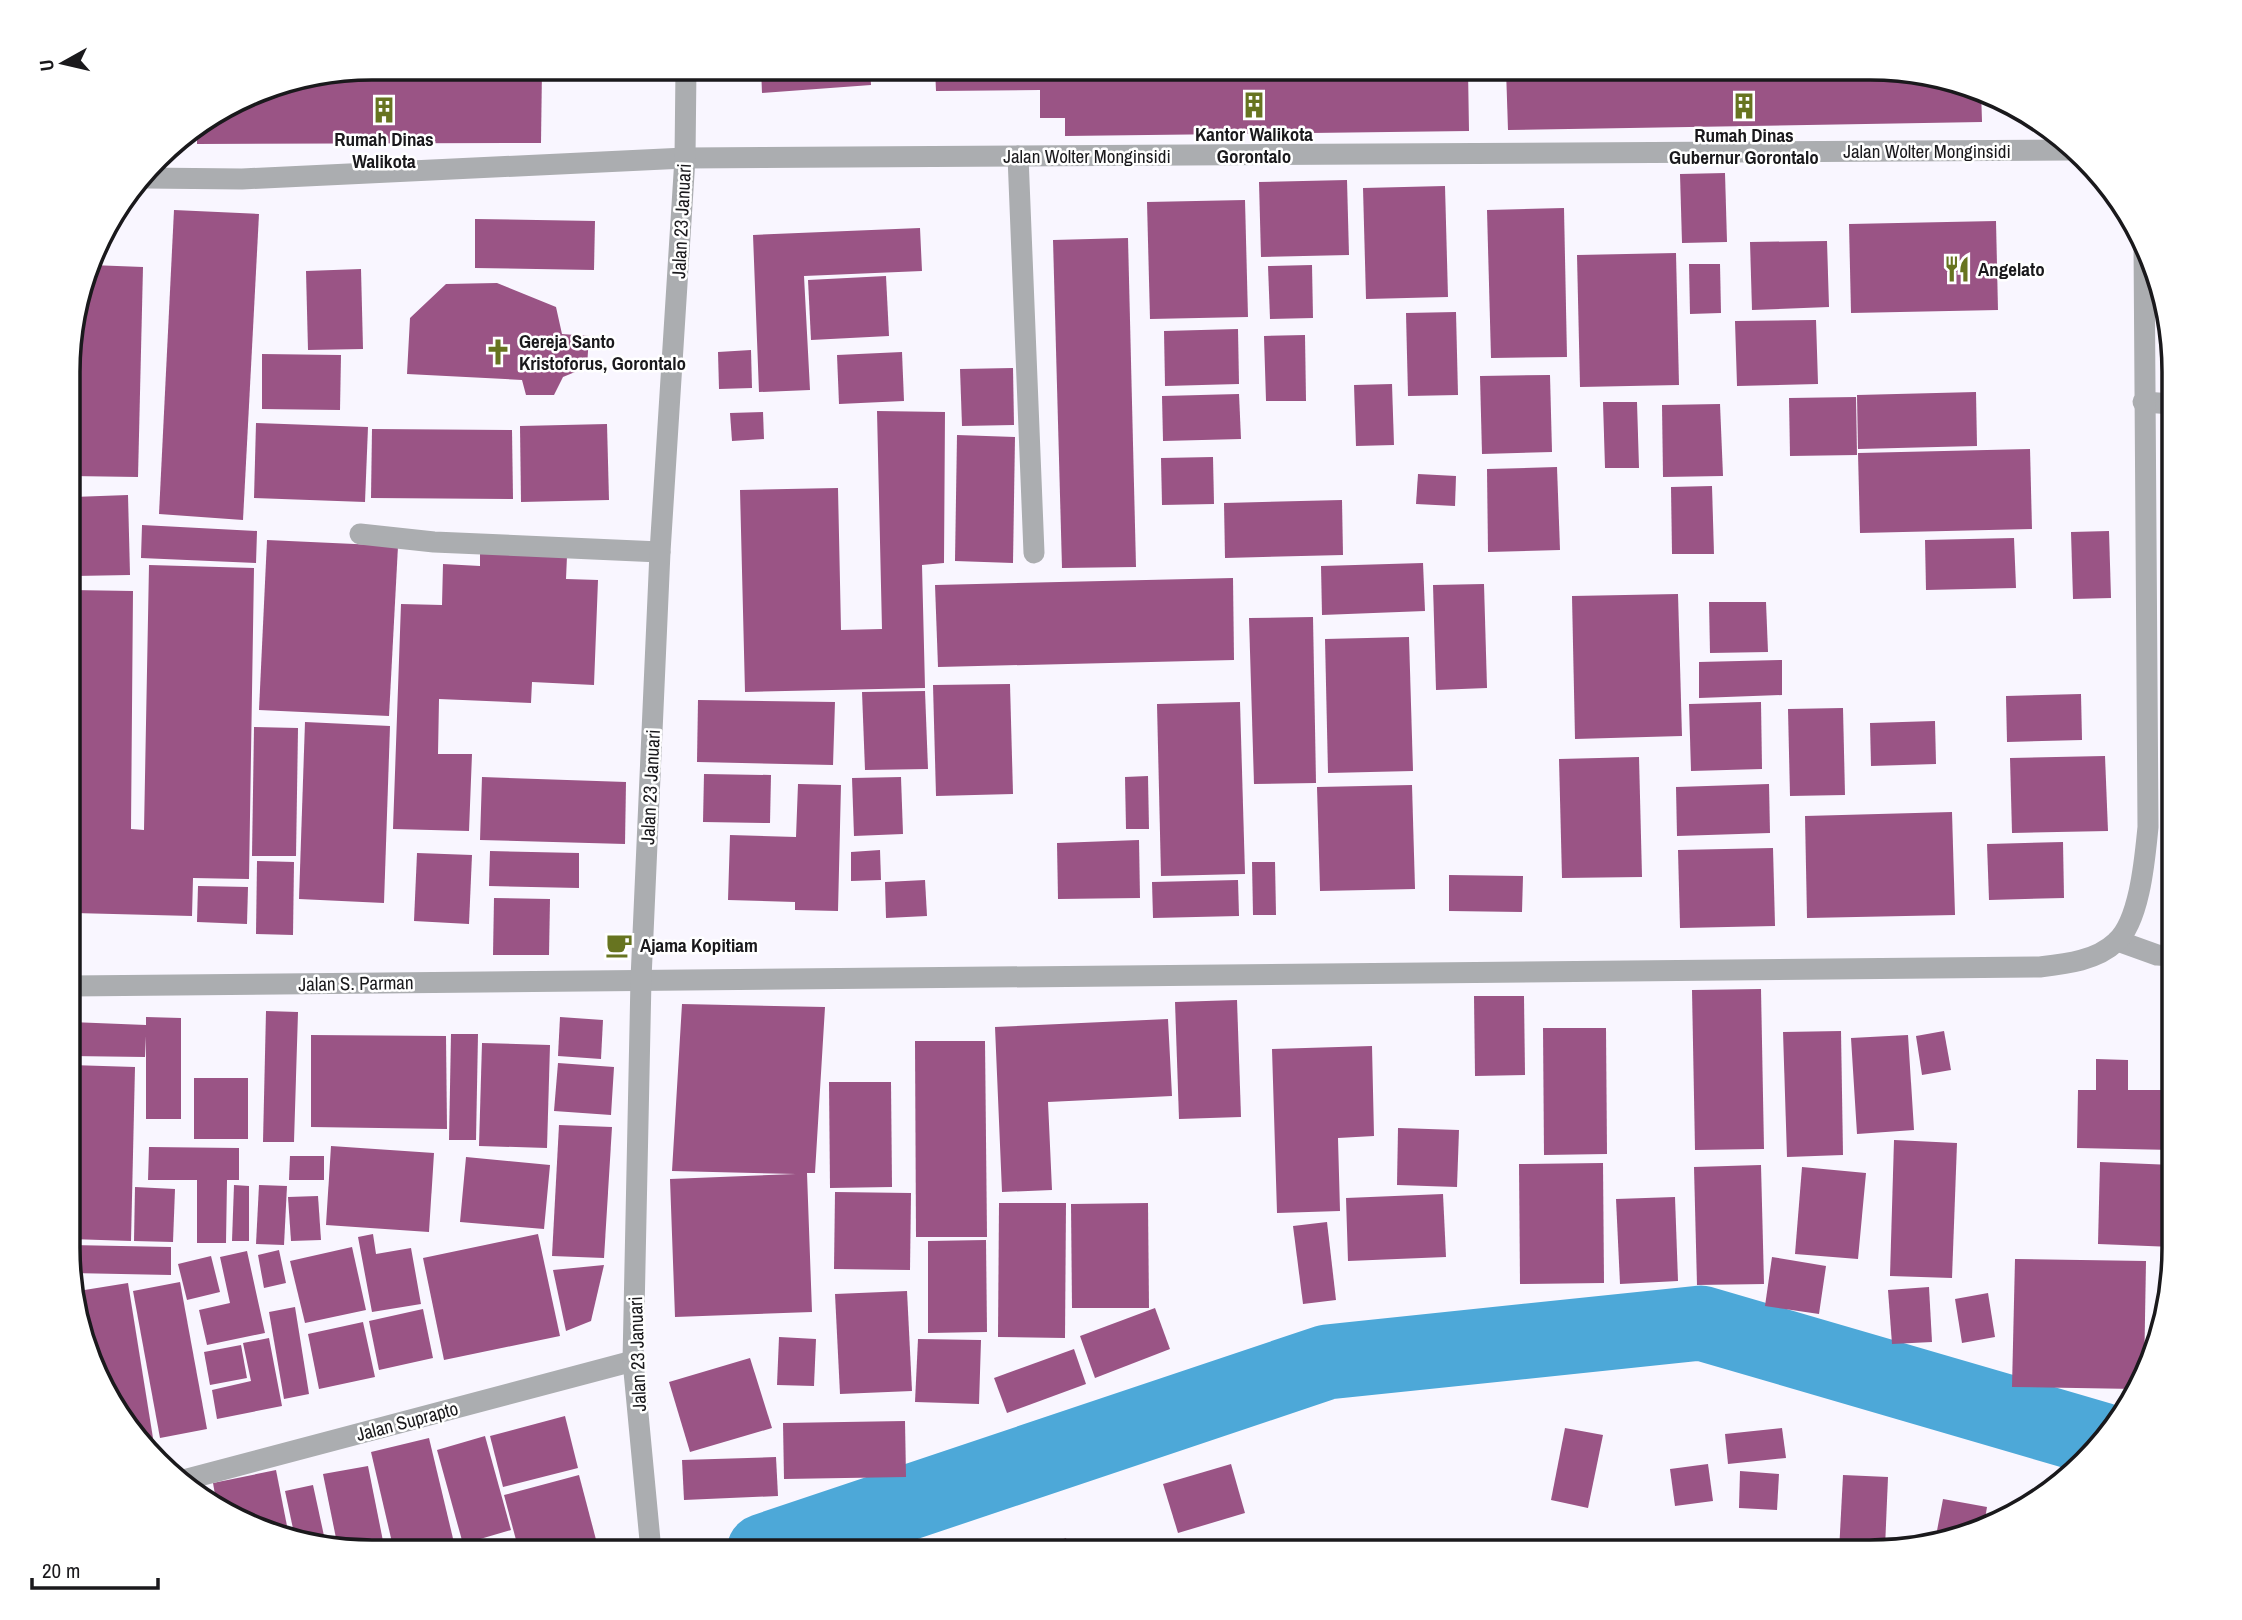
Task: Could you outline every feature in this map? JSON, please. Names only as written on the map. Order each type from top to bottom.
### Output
[{"type":"street","name":"Jalan 23 Januari","points":[[650,1540],[633,1361],[641,979],[660,552],[685,158],[686,80]]},
{"type":"street","name":"Jalan Wolter Monginsidi","points":[[155,178],[242,179],[685,158],[2058,150]]},
{"type":"street","points":[[1018,156],[1034,553]]},
{"type":"street","points":[[2144,273],[2148,827],[2145,869],[2138,900],[2118,941],[2162,955]]},
{"type":"street","points":[[2143,402],[2162,403]]},
{"type":"street","points":[[360,534],[447,542],[660,552]]},
{"type":"street","name":"Jalan S. Parman","points":[[80,986],[2039,967],[2097,955],[2118,941]]},
{"type":"street","name":"Jalan Suprapto","points":[[193,1478],[633,1361]]},
{"type":"building","name":"Rumah Dinas Walikota","points":[[372,80],[542,80],[541,143],[197,144],[197,140],[210,130],[243,111],[279,96],[315,86]]},
{"type":"building","points":[[761,80],[871,80],[871,85],[762,93]]},
{"type":"building","name":"Kantor Walikota Gorontalo","points":[[936,80],[1468,80],[1469,131],[1065,136],[1065,118],[1040,118],[1040,90],[936,91]]},
{"type":"building","name":"Rumah Dinas Gubernur Gorontalo","points":[[1506,80],[1870,80],[1927,86],[1981,103],[1982,122],[1508,130]]},
{"type":"building","points":[[1725,173],[1727,242],[1682,243],[1680,174]]},
{"type":"building","points":[[1347,180],[1349,255],[1261,257],[1259,182]]},
{"type":"building","points":[[1445,186],[1448,297],[1366,299],[1363,188]]},
{"type":"building","points":[[1245,200],[1248,317],[1150,319],[1147,202]]},
{"type":"building","points":[[1564,208],[1567,357],[1491,358],[1487,210]]},
{"type":"building","points":[[174,210],[259,214],[243,520],[159,514]]},
{"type":"building","points":[[475,219],[595,221],[594,270],[475,268]]},
{"type":"building","points":[[1996,221],[1998,310],[1851,313],[1849,224]]},
{"type":"building","points":[[920,228],[922,271],[804,276],[810,390],[759,392],[753,235]]},
{"type":"building","points":[[1128,238],[1136,567],[1062,568],[1053,240]]},
{"type":"building","points":[[1827,241],[1829,307],[1752,310],[1750,242]]},
{"type":"building","points":[[1676,253],[1679,385],[1580,387],[1577,255]]},
{"type":"building","points":[[1689,264],[1720,264],[1721,313],[1690,314]]},
{"type":"building","points":[[101,265],[143,267],[138,477],[80,476],[81,353],[90,297]]},
{"type":"building","points":[[1312,265],[1313,318],[1270,319],[1268,266]]},
{"type":"building","points":[[361,269],[363,349],[308,350],[306,271]]},
{"type":"building","points":[[886,276],[889,336],[811,340],[808,280]]},
{"type":"building","name":"Gereja Santo Kristoforus, Gorontalo","points":[[497,283],[556,307],[562,334],[589,336],[587,367],[563,377],[554,395],[526,395],[522,380],[407,374],[410,318],[446,284]]},
{"type":"building","points":[[1456,312],[1458,395],[1408,396],[1406,313]]},
{"type":"building","points":[[1816,320],[1818,384],[1737,386],[1735,321]]},
{"type":"building","points":[[1238,329],[1239,384],[1165,386],[1164,331]]},
{"type":"building","points":[[1305,335],[1306,401],[1266,401],[1264,336]]},
{"type":"building","points":[[751,350],[752,388],[719,389],[718,352]]},
{"type":"building","points":[[902,352],[904,401],[839,404],[837,355]]},
{"type":"building","points":[[262,354],[341,355],[340,410],[262,409]]},
{"type":"building","points":[[1013,368],[1014,425],[962,426],[960,369]]},
{"type":"building","points":[[1550,375],[1552,452],[1482,454],[1480,376]]},
{"type":"building","points":[[1392,384],[1394,445],[1356,446],[1354,385]]},
{"type":"building","points":[[1976,392],[1977,446],[1858,449],[1857,395]]},
{"type":"building","points":[[1239,394],[1241,439],[1163,441],[1162,396]]},
{"type":"building","points":[[1856,397],[1857,455],[1790,456],[1789,398]]},
{"type":"building","points":[[1603,402],[1637,402],[1639,468],[1605,468]]},
{"type":"building","points":[[1720,404],[1723,476],[1663,477],[1662,405]]},
{"type":"building","points":[[877,411],[945,412],[944,563],[922,565],[925,688],[745,692],[740,490],[838,488],[841,630],[882,629]]},
{"type":"building","points":[[763,412],[764,439],[732,441],[730,413]]},
{"type":"building","points":[[256,423],[368,427],[365,502],[254,498]]},
{"type":"building","points":[[607,424],[609,500],[521,502],[520,426]]},
{"type":"building","points":[[372,429],[512,430],[513,499],[371,498]]},
{"type":"building","points":[[957,435],[1015,437],[1013,563],[955,561]]},
{"type":"building","points":[[2030,449],[2032,529],[1860,533],[1858,453]]},
{"type":"building","points":[[1213,457],[1214,504],[1162,505],[1161,458]]},
{"type":"building","points":[[1557,467],[1560,550],[1488,552],[1487,469]]},
{"type":"building","points":[[1418,474],[1456,476],[1455,506],[1416,504]]},
{"type":"building","points":[[1712,486],[1714,554],[1672,554],[1671,487]]},
{"type":"building","points":[[128,495],[130,575],[80,576],[80,497]]},
{"type":"building","points":[[1342,500],[1343,555],[1225,558],[1224,503]]},
{"type":"building","points":[[142,525],[257,531],[256,563],[141,558]]},
{"type":"building","points":[[2109,531],[2111,598],[2073,599],[2071,532]]},
{"type":"building","points":[[2014,538],[2016,588],[1926,590],[1925,540]]},
{"type":"building","points":[[267,540],[398,546],[389,716],[259,710]]},
{"type":"building","points":[[480,553],[567,556],[566,579],[598,580],[594,685],[532,682],[531,703],[439,699],[438,754],[472,754],[469,831],[393,829],[401,604],[442,605],[443,564],[480,566]]},
{"type":"building","points":[[1423,563],[1425,611],[1322,615],[1321,566]]},
{"type":"building","points":[[149,565],[254,568],[249,879],[193,878],[192,916],[80,913],[80,590],[133,591],[131,829],[144,830]]},
{"type":"building","points":[[1233,578],[1234,660],[938,667],[935,585]]},
{"type":"building","points":[[1484,584],[1487,688],[1436,690],[1433,585]]},
{"type":"building","points":[[1678,594],[1682,736],[1575,739],[1572,596]]},
{"type":"building","points":[[1709,602],[1766,602],[1768,652],[1710,653]]},
{"type":"building","points":[[1313,617],[1316,783],[1254,784],[1249,618]]},
{"type":"building","points":[[1409,637],[1413,771],[1328,773],[1325,639]]},
{"type":"building","points":[[1782,660],[1782,695],[1699,698],[1699,662]]},
{"type":"building","points":[[1010,684],[1013,794],[936,796],[933,685]]},
{"type":"building","points":[[925,691],[928,769],[865,770],[862,692]]},
{"type":"building","points":[[2081,694],[2082,740],[2007,742],[2006,696]]},
{"type":"building","points":[[698,700],[835,702],[833,765],[697,762]]},
{"type":"building","points":[[1240,702],[1245,874],[1161,876],[1157,704]]},
{"type":"building","points":[[1761,702],[1762,769],[1691,771],[1689,704]]},
{"type":"building","points":[[1843,708],[1845,795],[1790,796],[1788,709]]},
{"type":"building","points":[[1935,721],[1936,764],[1871,766],[1870,723]]},
{"type":"building","points":[[305,722],[390,726],[384,903],[299,899]]},
{"type":"building","points":[[254,727],[298,728],[296,856],[252,856]]},
{"type":"building","points":[[2105,756],[2108,831],[2012,833],[2010,758]]},
{"type":"building","points":[[1639,757],[1642,877],[1562,878],[1559,759]]},
{"type":"building","points":[[704,774],[771,775],[770,823],[703,822]]},
{"type":"building","points":[[1148,776],[1149,829],[1126,829],[1125,777]]},
{"type":"building","points":[[482,777],[626,782],[625,844],[480,840]]},
{"type":"building","points":[[901,777],[903,834],[854,836],[852,778]]},
{"type":"building","points":[[798,784],[841,785],[838,911],[795,910],[795,902],[728,900],[730,835],[796,837]]},
{"type":"building","points":[[1769,784],[1770,833],[1677,836],[1676,787]]},
{"type":"building","points":[[1412,785],[1415,889],[1320,891],[1317,787]]},
{"type":"building","points":[[1952,812],[1955,915],[1807,918],[1805,816]]},
{"type":"building","points":[[1139,840],[1140,898],[1058,899],[1057,843]]},
{"type":"building","points":[[2063,842],[2064,898],[1989,900],[1987,844]]},
{"type":"building","points":[[1773,848],[1775,926],[1680,928],[1678,850]]},
{"type":"building","points":[[880,850],[881,880],[851,881],[851,852]]},
{"type":"building","points":[[490,851],[579,853],[579,888],[489,886]]},
{"type":"building","points":[[417,853],[472,855],[469,924],[414,921]]},
{"type":"building","points":[[257,861],[294,862],[293,935],[256,934]]},
{"type":"building","points":[[1252,862],[1275,862],[1276,915],[1253,915]]},
{"type":"building","points":[[1449,875],[1523,876],[1522,912],[1449,911]]},
{"type":"building","points":[[925,880],[927,916],[886,918],[885,882]]},
{"type":"building","points":[[1238,880],[1239,916],[1153,918],[1152,882]]},
{"type":"building","points":[[198,886],[248,887],[247,924],[197,922]]},
{"type":"building","points":[[494,898],[550,899],[549,955],[493,955]]},
{"type":"building","points":[[1761,989],[1764,1149],[1695,1150],[1692,990]]},
{"type":"building","points":[[1474,996],[1524,996],[1525,1075],[1475,1076]]},
{"type":"building","points":[[1237,1000],[1241,1117],[1179,1119],[1175,1002]]},
{"type":"building","points":[[682,1004],[825,1007],[815,1173],[807,1173],[812,1312],[675,1317],[670,1179],[796,1174],[672,1171]]},
{"type":"building","points":[[266,1011],[298,1012],[294,1142],[263,1142]]},
{"type":"building","points":[[146,1017],[181,1018],[181,1119],[146,1119],[146,1036],[145,1057],[80,1056],[80,1022],[146,1025]]},
{"type":"building","points":[[560,1017],[603,1020],[601,1059],[558,1056]]},
{"type":"building","points":[[1168,1019],[1172,1096],[1048,1102],[1052,1190],[1002,1192],[995,1027]]},
{"type":"building","points":[[1543,1028],[1606,1028],[1607,1154],[1544,1155]]},
{"type":"building","points":[[1841,1031],[1843,1155],[1787,1157],[1783,1032]]},
{"type":"building","points":[[1944,1031],[1951,1070],[1922,1075],[1916,1036]]},
{"type":"building","points":[[451,1034],[478,1034],[476,1140],[449,1140]]},
{"type":"building","points":[[311,1035],[446,1036],[447,1129],[311,1127]]},
{"type":"building","points":[[1908,1035],[1914,1130],[1857,1134],[1851,1038]]},
{"type":"building","points":[[915,1041],[985,1041],[987,1237],[916,1237]]},
{"type":"building","points":[[482,1043],[550,1045],[547,1148],[479,1146]]},
{"type":"building","points":[[1372,1046],[1374,1136],[1338,1138],[1340,1211],[1277,1213],[1272,1049]]},
{"type":"building","points":[[2096,1059],[2128,1060],[2128,1090],[2162,1090],[2162,1150],[2077,1148],[2078,1090],[2096,1090]]},
{"type":"building","points":[[558,1063],[614,1067],[611,1115],[554,1111]]},
{"type":"building","points":[[80,1065],[135,1067],[131,1241],[80,1239]]},
{"type":"building","points":[[194,1078],[248,1078],[248,1139],[194,1139]]},
{"type":"building","points":[[829,1082],[891,1082],[892,1187],[830,1188]]},
{"type":"building","points":[[559,1125],[612,1127],[604,1258],[552,1256]]},
{"type":"building","points":[[1398,1128],[1459,1130],[1457,1187],[1397,1185]]},
{"type":"building","points":[[1894,1140],[1957,1143],[1952,1278],[1890,1276]]},
{"type":"building","points":[[331,1146],[434,1153],[429,1232],[326,1225]]},
{"type":"building","points":[[149,1147],[239,1148],[239,1180],[227,1180],[226,1243],[197,1243],[197,1180],[148,1180]]},
{"type":"building","points":[[290,1156],[324,1156],[324,1180],[289,1180]]},
{"type":"building","points":[[466,1157],[550,1165],[544,1229],[460,1222]]},
{"type":"building","points":[[2100,1162],[2162,1165],[2162,1247],[2098,1244]]},
{"type":"building","points":[[1603,1163],[1604,1283],[1520,1284],[1519,1164]]},
{"type":"building","points":[[1761,1165],[1764,1284],[1697,1285],[1694,1167]]},
{"type":"building","points":[[1802,1167],[1866,1173],[1858,1259],[1795,1254]]},
{"type":"building","points":[[234,1185],[249,1186],[249,1241],[232,1241]]},
{"type":"building","points":[[259,1185],[287,1186],[284,1245],[256,1244]]},
{"type":"building","points":[[135,1187],[175,1189],[173,1242],[134,1241]]},
{"type":"building","points":[[835,1192],[911,1193],[910,1270],[834,1269]]},
{"type":"building","points":[[1443,1194],[1446,1257],[1348,1261],[1346,1198]]},
{"type":"building","points":[[318,1196],[321,1240],[291,1241],[288,1197]]},
{"type":"building","points":[[1675,1197],[1678,1281],[1620,1284],[1616,1199]]},
{"type":"building","points":[[999,1203],[1066,1203],[1065,1338],[998,1337]]},
{"type":"building","points":[[1148,1203],[1149,1308],[1072,1308],[1071,1204]]},
{"type":"building","points":[[1327,1222],[1336,1300],[1303,1304],[1293,1226]]},
{"type":"building","points":[[373,1234],[376,1254],[411,1248],[421,1304],[372,1312],[358,1237]]},
{"type":"building","points":[[538,1234],[560,1336],[444,1360],[423,1258]]},
{"type":"building","points":[[986,1240],[987,1332],[928,1333],[928,1241]]},
{"type":"building","points":[[80,1245],[171,1247],[171,1275],[82,1273]]},
{"type":"building","points":[[352,1247],[366,1310],[305,1323],[290,1261]]},
{"type":"building","points":[[279,1250],[286,1283],[264,1288],[258,1255]]},
{"type":"building","points":[[247,1251],[265,1333],[207,1345],[199,1310],[230,1303],[220,1257]]},
{"type":"building","points":[[211,1256],[220,1292],[187,1300],[178,1264]]},
{"type":"building","points":[[1772,1257],[1826,1266],[1819,1314],[1765,1306]]},
{"type":"building","points":[[2015,1259],[2146,1261],[2145,1345],[2125,1389],[2012,1387]]},
{"type":"building","points":[[604,1265],[591,1321],[566,1331],[553,1270]]},
{"type":"building","points":[[180,1282],[207,1429],[160,1438],[133,1291]]},
{"type":"building","points":[[128,1283],[153,1438],[130,1410],[111,1377],[90,1323],[84,1290]]},
{"type":"building","points":[[1929,1287],[1932,1342],[1892,1344],[1888,1290]]},
{"type":"building","points":[[907,1291],[912,1391],[840,1394],[835,1294]]},
{"type":"building","points":[[1988,1293],[1995,1337],[1962,1343],[1955,1299]]},
{"type":"building","points":[[295,1307],[309,1394],[284,1399],[269,1312]]},
{"type":"building","points":[[1155,1308],[1170,1349],[1095,1378],[1080,1336]]},
{"type":"building","points":[[423,1309],[433,1358],[379,1370],[369,1321]]},
{"type":"building","points":[[363,1322],[375,1377],[319,1389],[308,1334]]},
{"type":"building","points":[[779,1337],[816,1339],[814,1386],[777,1385]]},
{"type":"building","points":[[269,1338],[282,1406],[217,1419],[212,1390],[251,1381],[243,1343]]},
{"type":"building","points":[[918,1339],[981,1340],[979,1404],[915,1402]]},
{"type":"building","points":[[241,1345],[247,1378],[210,1385],[204,1352]]},
{"type":"building","points":[[1074,1349],[1086,1384],[1007,1413],[994,1378]]},
{"type":"building","points":[[750,1358],[772,1428],[690,1452],[669,1382]]},
{"type":"building","points":[[565,1416],[578,1468],[503,1487],[490,1436]]},
{"type":"building","points":[[905,1421],[906,1477],[784,1479],[783,1423]]},
{"type":"building","points":[[1565,1428],[1603,1435],[1588,1508],[1551,1500]]},
{"type":"building","points":[[1782,1428],[1786,1458],[1728,1464],[1725,1434]]},
{"type":"building","points":[[485,1436],[511,1530],[477,1540],[462,1540],[437,1450]]},
{"type":"building","points":[[429,1438],[453,1540],[391,1540],[371,1452]]},
{"type":"building","points":[[776,1457],[778,1496],[684,1500],[682,1460]]},
{"type":"building","points":[[1231,1464],[1245,1513],[1178,1533],[1163,1484]]},
{"type":"building","points":[[1708,1464],[1713,1501],[1675,1506],[1670,1469]]},
{"type":"building","points":[[368,1466],[383,1540],[336,1537],[323,1474]]},
{"type":"building","points":[[276,1470],[287,1527],[226,1500],[215,1493],[213,1483]]},
{"type":"building","points":[[1740,1471],[1779,1474],[1777,1510],[1739,1508]]},
{"type":"building","points":[[579,1475],[596,1540],[516,1540],[504,1495]]},
{"type":"building","points":[[1843,1475],[1888,1477],[1885,1539],[1840,1540]]},
{"type":"building","points":[[313,1485],[324,1535],[293,1529],[285,1491]]},
{"type":"building","points":[[1943,1499],[1987,1507],[1986,1515],[1937,1532]]},
{"type":"waterway","points":[[797,1540],[1327,1362],[1701,1323],[2091,1437]]},
{"type":"place","name":"Kantor Walikota Gorontalo","points":[[1254,105]]},
{"type":"place","name":"Rumah Dinas Gubernur Gorontalo","points":[[1744,106]]},
{"type":"place","name":"Rumah Dinas Walikota","points":[[384,110]]},
{"type":"place","name":"Angelato","points":[[1957,269]]},
{"type":"place","name":"Gereja Santo Kristoforus, Gorontalo","points":[[498,352]]},
{"type":"place","name":"Ajama Kopitiam","points":[[619,945]]}]
